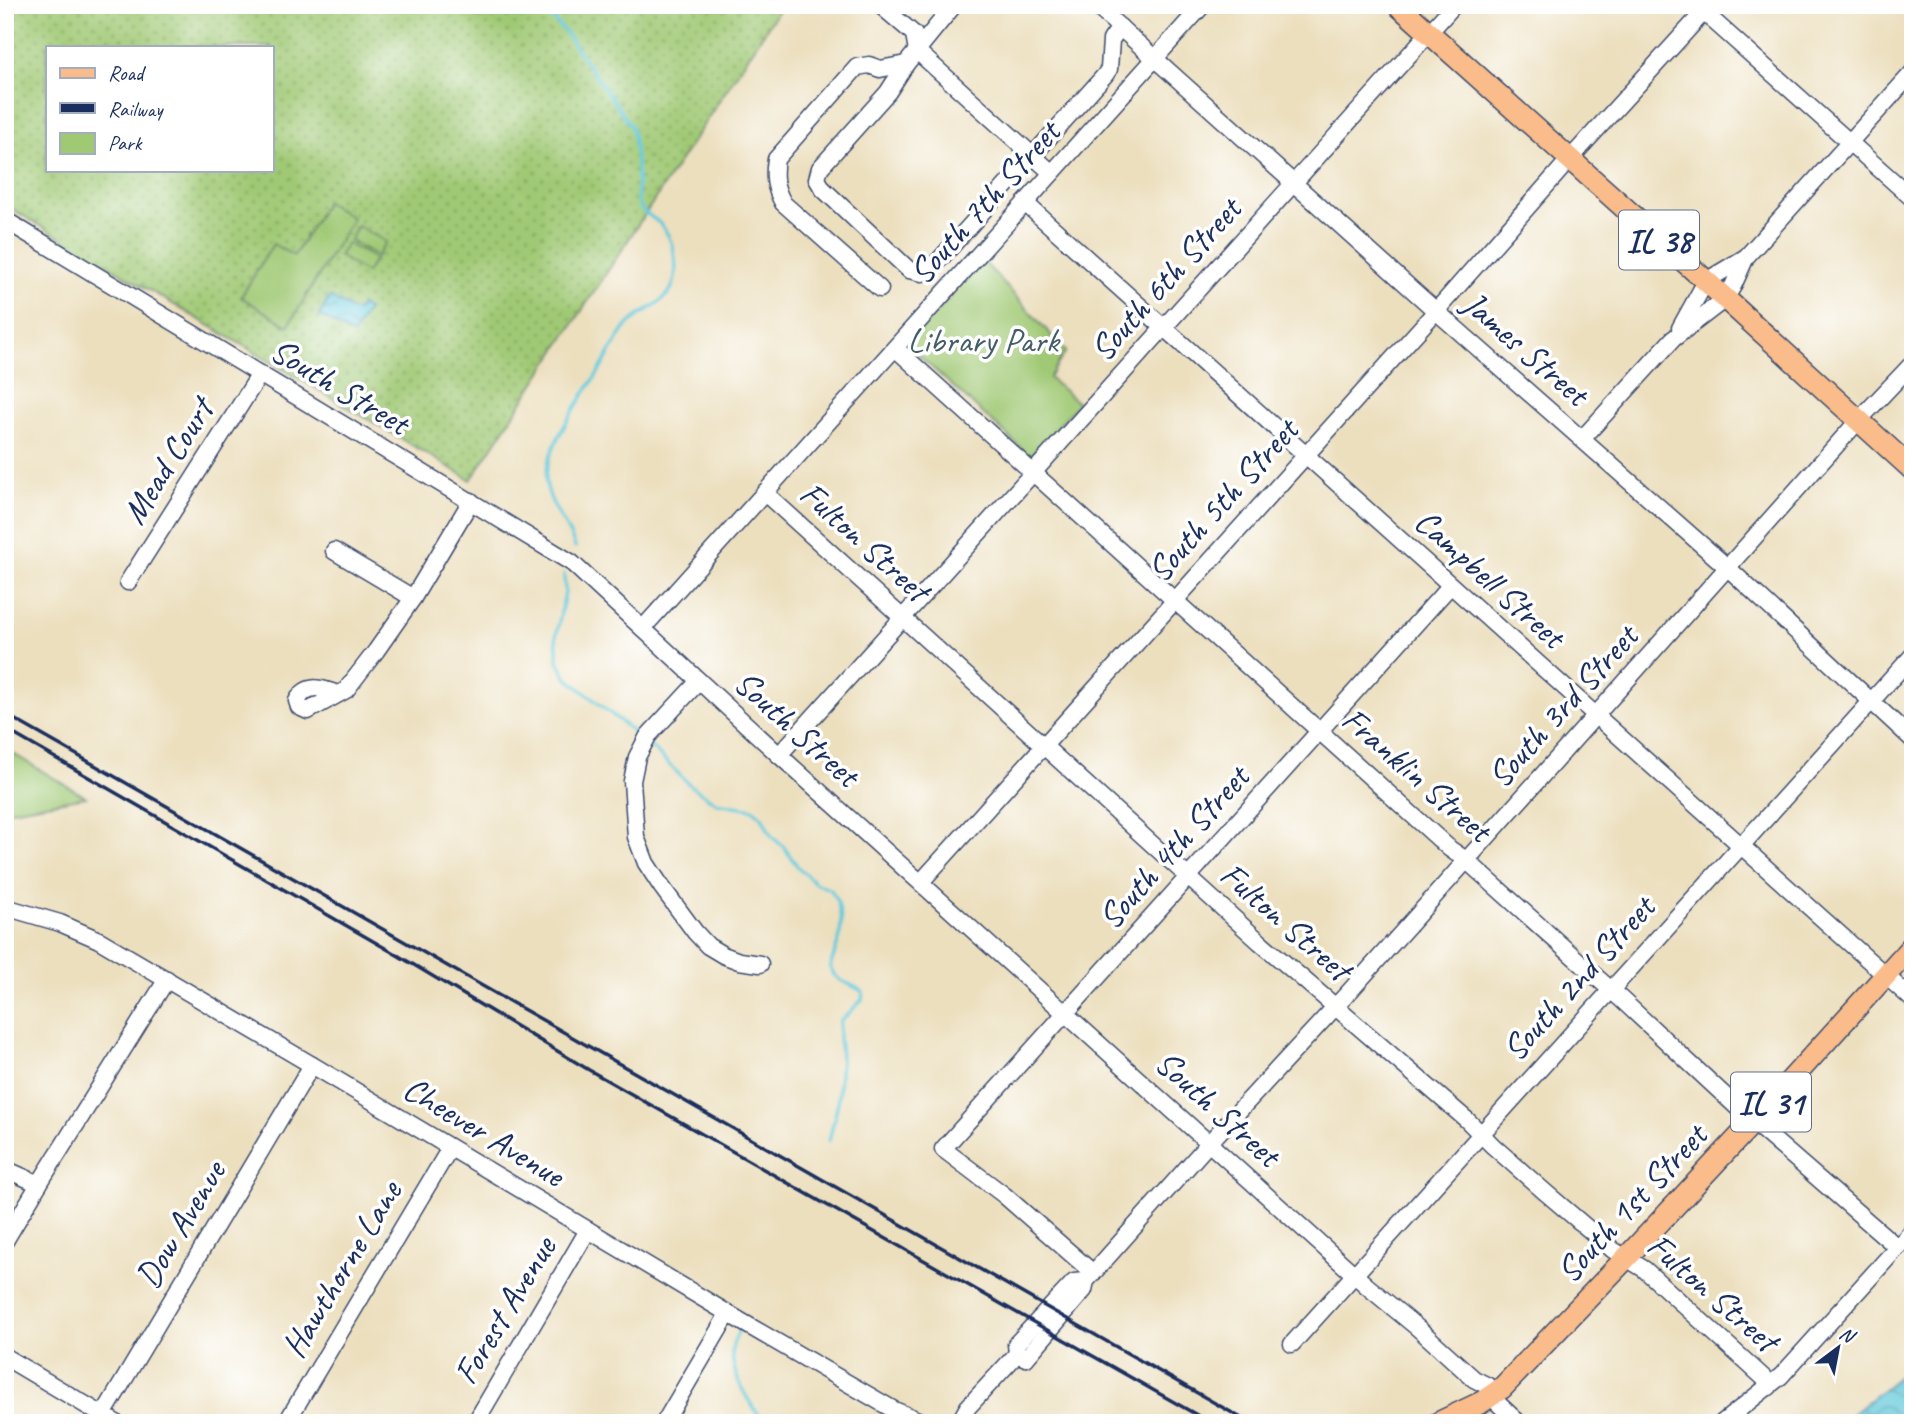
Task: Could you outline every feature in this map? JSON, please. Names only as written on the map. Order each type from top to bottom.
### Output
[{"type":"main road","name":"IL 38","points":[[1398,5],[1913,470]]},
{"type":"main road","name":"South 1st Street","points":[[1437,1423],[1490,1396],[1627,1257],[1754,1122],[1913,945]]},
{"type":"street","points":[[880,5],[914,34],[917,51],[1052,173]]},
{"type":"street","points":[[954,5],[906,64],[888,92],[820,168],[817,179],[823,189],[909,270],[922,273],[932,268],[1105,75],[1109,69],[1111,40],[1120,27]]},
{"type":"street","name":"James Street","points":[[1095,5],[1728,568],[1913,740]]},
{"type":"street","name":"South 7th Street","points":[[643,628],[1203,5]]},
{"type":"street","name":"South 6th Street","points":[[779,755],[1454,5]]},
{"type":"street","points":[[1704,8],[1913,199]]},
{"type":"street","name":"South 5th Street","points":[[921,882],[1436,311],[1704,8]]},
{"type":"street","points":[[880,289],[783,203],[775,189],[773,173],[776,159],[858,66],[869,65],[880,69],[906,64]]},
{"type":"street","points":[[1673,339],[1706,281],[1746,257],[1913,72]]},
{"type":"street","name":"Campbell Street","points":[[1025,203],[1913,1000]]},
{"type":"street","name":"South Street","points":[[5,220],[572,563],[779,755],[1355,1275],[1437,1344],[1519,1423]]},
{"type":"street","points":[[1582,439],[1673,339],[1725,299],[1746,257]]},
{"type":"street","name":"Franklin Street","points":[[895,348],[1450,849],[1466,860],[1610,989],[1754,1122],[1897,1247]]},
{"type":"street","name":"South 3rd Street","points":[[958,1423],[968,1407],[1017,1354],[1016,1344],[1028,1330],[1074,1282],[1090,1277],[1913,363]]},
{"type":"street","name":"Mead Court","points":[[128,582],[260,374]]},
{"type":"street","name":"Fulton Street","points":[[766,494],[1260,942],[1467,1120],[1563,1208],[1613,1250],[1641,1266],[1765,1379],[1769,1387]]},
{"type":"street","points":[[308,711],[346,690],[413,598],[471,501]]},
{"type":"street","points":[[334,551],[413,598]]},
{"type":"street","name":"South 4th Street","points":[[1090,1277],[1004,1195],[943,1149],[1450,586]]},
{"type":"street","name":"South 2nd Street","points":[[1292,1343],[1913,655]]},
{"type":"street","points":[[699,681],[648,736],[636,757],[632,781],[636,837],[646,863],[661,886],[708,946],[723,956],[760,964]]},
{"type":"street","name":"Cheever Avenue","points":[[5,907],[60,923],[100,940],[728,1314],[894,1410],[925,1423]]},
{"type":"street","points":[[5,1241],[167,979]]},
{"type":"street","name":"Dow Avenue","points":[[109,1419],[312,1065]]},
{"type":"street","name":"Hawthorne Lane","points":[[286,1423],[450,1147]]},
{"type":"street","points":[[5,1169],[39,1184]]},
{"type":"street","name":"Forest Avenue","points":[[475,1423],[588,1230]]},
{"type":"street","points":[[1722,1423],[1781,1376],[1913,1230]]},
{"type":"street","points":[[664,1423],[728,1314]]},
{"type":"street","points":[[5,1357],[109,1419]]},
{"type":"green space","points":[[5,5],[782,5],[471,480],[5,205]]},
{"type":"green space","points":[[326,202],[353,218],[288,326],[241,297],[273,244],[294,256]]},
{"type":"green space","points":[[358,226],[386,242],[377,256],[350,240]]},
{"type":"green space","points":[[347,243],[375,259],[366,273],[339,256]]},
{"type":"green space","name":"Library Park","points":[[982,260],[1066,351],[1049,378],[1079,403],[1030,456],[907,345]]},
{"type":"green space","points":[[5,749],[86,797],[5,811]]},
{"type":"water","points":[[330,297],[356,312],[361,305],[368,309],[353,335],[319,315]]},
{"type":"water","points":[[1913,1365],[1913,1423],[1841,1423]]},
{"type":"waterway","points":[[518,5],[526,10],[542,11],[551,17],[565,32],[631,126],[639,205],[664,229],[675,259],[671,290],[624,330],[566,423],[547,466],[546,479],[550,498],[575,547]]},
{"type":"waterway","points":[[564,574],[565,592],[556,637],[558,661],[566,677],[642,739]]},
{"type":"waterway","points":[[648,744],[691,786],[717,803],[753,809],[762,817],[772,837],[783,846],[798,867],[815,883],[831,890],[838,903],[840,937],[830,967],[840,979],[863,992],[862,1000],[840,1022],[838,1102],[829,1141]]},
{"type":"waterway","points":[[739,1330],[732,1348],[735,1371],[747,1398],[764,1423]]},
{"type":"railway","points":[[5,714],[1250,1423]]},
{"type":"railway","points":[[5,729],[399,956],[589,1070],[1211,1423]]}]
